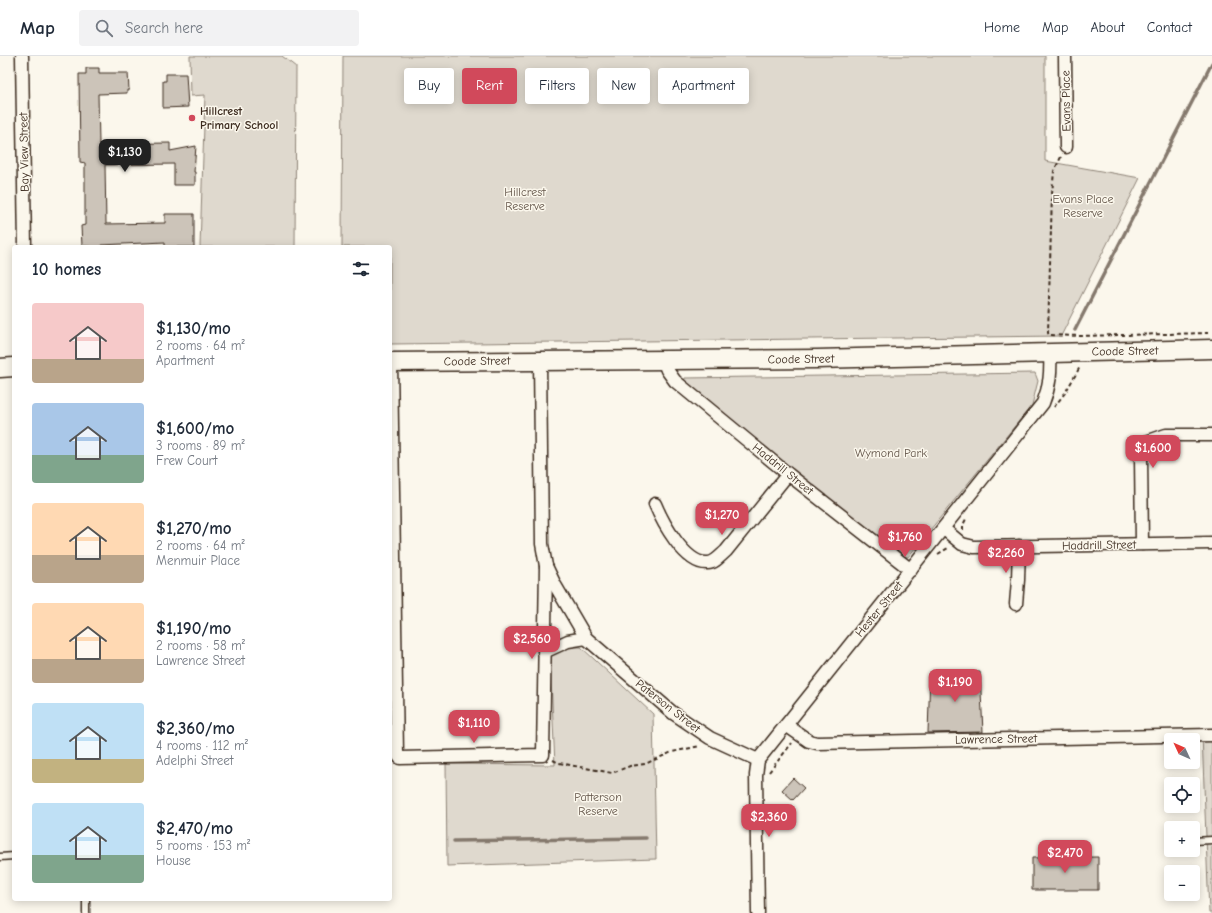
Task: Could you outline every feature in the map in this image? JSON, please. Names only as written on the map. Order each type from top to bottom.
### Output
[{"type":"main road","name":"Coode Street","points":[[392,362],[817,359],[1050,353],[1210,341]]},
{"type":"main road","points":[[0,368],[12,367]]},
{"type":"street","name":"Bay View Street","points":[[22,56],[25,245]]},
{"type":"street","name":"Evans Place","points":[[1065,56],[1066,147]]},
{"type":"street","name":"Hester Street","points":[[758,760],[944,529],[1043,403],[1048,391],[1051,373],[1050,353]]},
{"type":"street","name":"Paterson Street","points":[[540,360],[542,544],[546,566],[543,755]]},
{"type":"street","name":"Haddrill Street","points":[[663,360],[667,370],[675,381],[788,474],[911,570]]},
{"type":"street","points":[[1142,544],[1141,456],[1146,442],[1166,435],[1212,435]]},
{"type":"street","points":[[655,504],[662,522],[679,546],[697,560],[707,563],[715,561],[726,551],[788,474]]},
{"type":"street","name":"Haddrill Street","points":[[944,529],[962,544],[967,546],[1212,543]]},
{"type":"street","points":[[1016,604],[1019,546]]},
{"type":"street","points":[[392,558],[393,754],[400,758],[543,755]]},
{"type":"street","name":"Paterson Street","points":[[546,566],[555,586],[586,638],[673,713],[710,738],[758,760]]},
{"type":"street","points":[[544,652],[568,641],[586,638]]},
{"type":"street","name":"Lawrence Street","points":[[786,725],[809,741],[817,743],[1212,735]]},
{"type":"street","points":[[758,760],[756,775],[758,913]]},
{"type":"lane","points":[[1200,841],[1212,840]]},
{"type":"lane","points":[[0,857],[12,856]]},
{"type":"lane","points":[[86,901],[86,913]]},
{"type":"path","points":[[1066,147],[1054,171],[1048,333],[1053,336],[1210,341]]},
{"type":"path","points":[[543,755],[560,763],[612,773],[630,766],[645,764],[672,752],[706,745],[710,738]]},
{"type":"green space","points":[[190,56],[282,56],[296,67],[295,245],[200,245],[205,95],[191,96]]},
{"type":"green space","name":"Hillcrest Reserve","points":[[343,56],[1045,56],[1045,161],[1140,178],[1061,336],[392,344],[392,245],[342,245]]},
{"type":"green space","name":"Wymond Park","points":[[1035,373],[1038,381],[1032,405],[908,557],[894,555],[683,387],[685,378]]},
{"type":"green space","name":"Patterson Reserve","points":[[565,647],[581,647],[653,714],[656,859],[447,866],[446,764],[555,765],[550,657]]},
{"type":"green space","points":[[1202,735],[1212,735],[1212,913],[1209,913]]},
{"type":"building","points":[[86,68],[99,68],[99,73],[128,73],[129,90],[127,90],[127,93],[98,94],[99,144],[170,143],[170,151],[196,146],[194,172],[195,185],[174,185],[174,164],[105,165],[106,224],[165,223],[165,214],[194,214],[194,245],[165,245],[165,242],[82,245],[81,226],[85,225],[85,163],[80,162],[79,74],[86,74]]},
{"type":"building","points":[[166,74],[186,74],[188,107],[163,108],[163,81],[166,81]]},
{"type":"building","points":[[980,672],[983,732],[928,733],[930,673]]},
{"type":"building","points":[[793,778],[804,788],[793,800],[782,790]]},
{"type":"building","points":[[1098,857],[1098,890],[1032,890],[1032,858]]},
{"type":"waterway","points":[[1075,330],[1212,63]]},
{"type":"waterway","points":[[454,841],[646,838]]},
{"type":"place","name":"Hillcrest Primary School","points":[[192,118]]},
{"type":"park label","name":"Evans Place Reserve","points":[[1083,206]]}]
